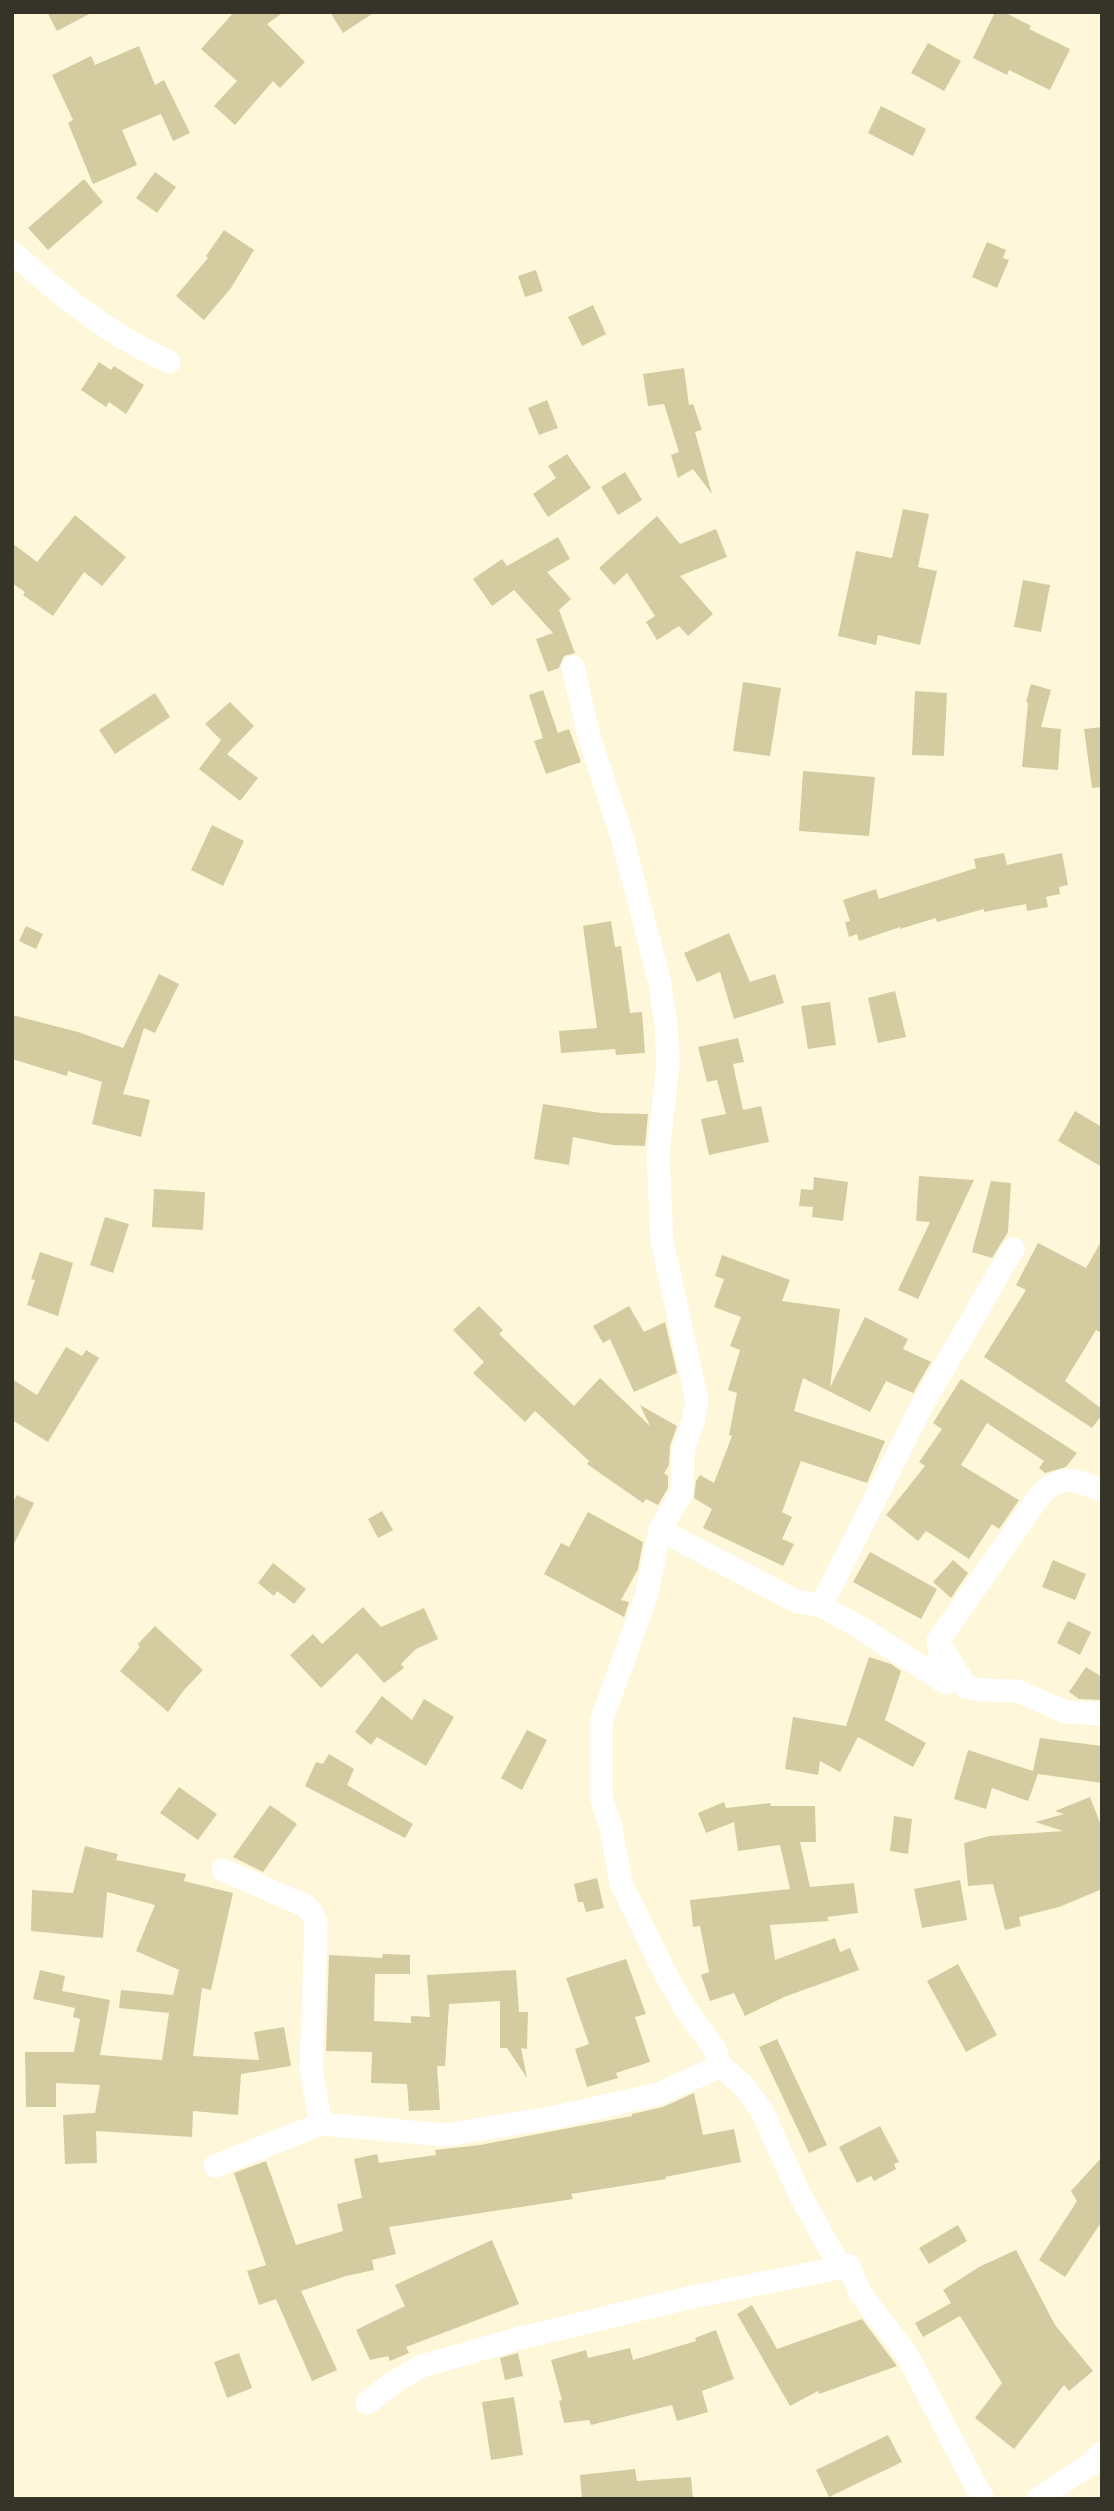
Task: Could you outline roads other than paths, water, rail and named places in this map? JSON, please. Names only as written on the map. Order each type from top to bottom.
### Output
[{"type":"street","points":[[12,252],[93,318],[138,348],[169,362]]},
{"type":"street","points":[[573,667],[589,736],[623,840],[660,984],[668,1063],[658,1156],[662,1241],[697,1400],[683,1450],[682,1492],[660,1530],[646,1597],[601,1722],[601,1796],[611,1828],[621,1883],[665,1973],[685,2008],[714,2048],[721,2066],[744,2086],[762,2111],[814,2221],[839,2265],[849,2266]]},
{"type":"street","points":[[821,1606],[924,1402],[1013,1249]]},
{"type":"street","points":[[660,1530],[796,1601],[821,1606],[946,1683],[939,1641],[1041,1494],[1049,1486],[1068,1479],[1102,1490]]},
{"type":"street","points":[[939,1641],[965,1687],[1017,1691],[1066,1712],[1102,1714]]},
{"type":"street","points":[[223,1870],[304,1905],[312,1913],[316,1923],[311,2068],[321,2124]]},
{"type":"street","points":[[215,2166],[321,2124],[445,2135],[556,2118],[658,2094],[721,2066]]},
{"type":"street","points":[[367,2403],[397,2380],[422,2367],[505,2342],[692,2297],[849,2266]]},
{"type":"street","points":[[849,2266],[860,2293],[906,2353],[984,2499]]},
{"type":"street","points":[[1038,2499],[1091,2464],[1102,2453]]}]
